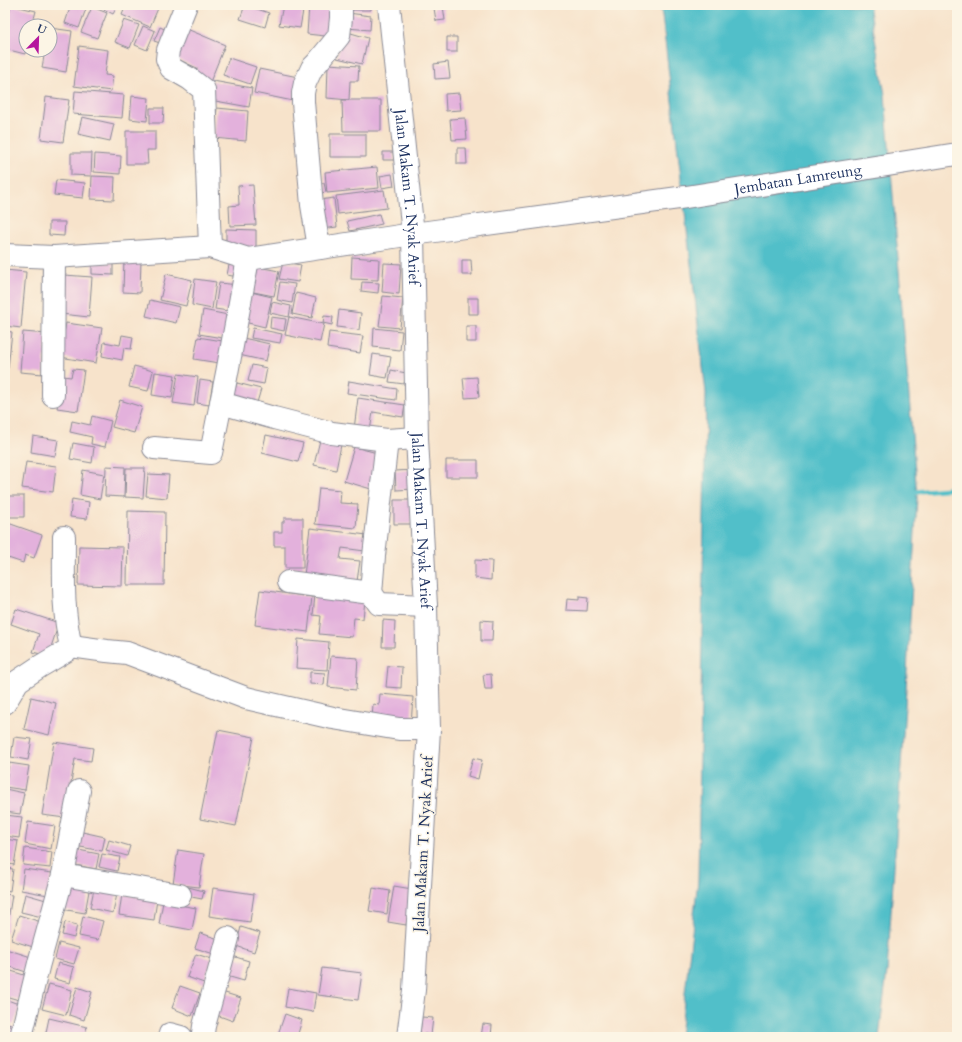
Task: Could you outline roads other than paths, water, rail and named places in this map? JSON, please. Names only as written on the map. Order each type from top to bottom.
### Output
[{"type":"street","points":[[186,5],[168,50],[167,59],[171,68],[190,79],[204,90],[210,247]]},
{"type":"street","points":[[319,248],[312,205],[303,93],[305,83],[312,68],[339,36],[341,5]]},
{"type":"street","name":"Jalan Makam T. Nyak Arief","points":[[389,5],[413,234],[417,438],[426,606],[429,729],[414,990],[408,1037]]},
{"type":"street","name":"Jembatan Lamreung","points":[[248,259],[413,234],[686,197],[957,154]]},
{"type":"street","points":[[5,255],[54,257],[210,247],[248,259],[211,453],[154,448]]},
{"type":"street","points":[[53,395],[54,257]]},
{"type":"street","points":[[221,403],[332,433],[387,440],[417,438]]},
{"type":"street","points":[[371,594],[387,440]]},
{"type":"street","points":[[64,537],[65,608],[67,631],[71,646]]},
{"type":"street","points":[[288,582],[371,594],[379,604],[426,606]]},
{"type":"street","points":[[5,704],[18,681],[66,651],[71,646]]},
{"type":"street","points":[[71,646],[127,653],[246,698],[326,716],[399,729],[429,729]]},
{"type":"street","points":[[21,1037],[63,875],[79,791]]},
{"type":"street","points":[[63,875],[180,896]]},
{"type":"street","points":[[204,1037],[204,1026],[228,938]]},
{"type":"water","points":[[660,5],[869,5],[885,95],[917,497],[905,706],[887,971],[879,1037],[680,1037],[698,880],[706,393]]},
{"type":"waterway","points":[[911,492],[957,488]]}]
